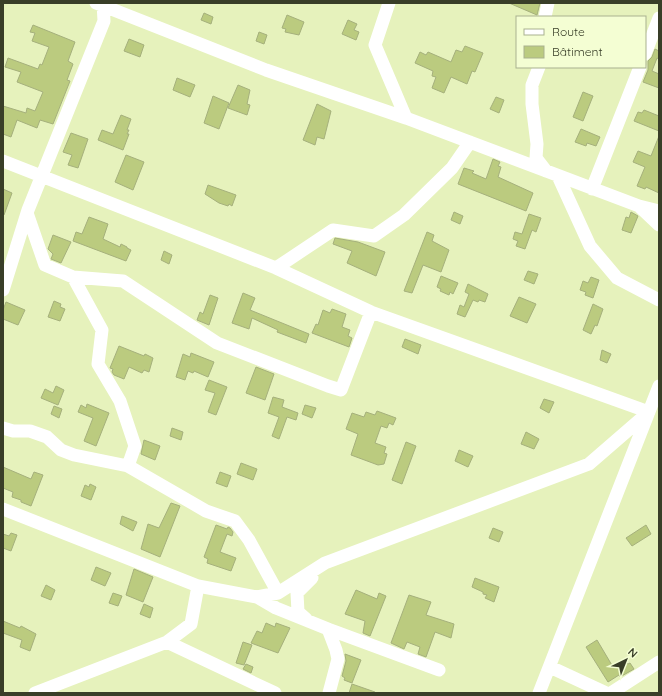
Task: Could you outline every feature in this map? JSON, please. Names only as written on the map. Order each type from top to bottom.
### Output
[{"type":"street","points":[[389,3],[375,45],[406,118]]},
{"type":"street","points":[[545,16],[548,3]]},
{"type":"street","points":[[100,4],[266,70],[406,118],[639,206],[659,211]]},
{"type":"street","points":[[3,290],[27,213],[41,175],[104,21],[100,4]]},
{"type":"street","points":[[646,51],[659,18]]},
{"type":"street","points":[[539,68],[532,85],[532,104],[537,144],[536,158],[552,173],[590,246],[617,278],[659,300]]},
{"type":"street","points":[[592,188],[640,68]]},
{"type":"street","points":[[276,268],[333,230],[374,236],[404,215],[452,168],[470,142]]},
{"type":"street","points":[[3,161],[276,268],[371,312],[649,412]]},
{"type":"street","points":[[639,206],[659,225]]},
{"type":"street","points":[[27,213],[45,265],[73,277],[123,281],[217,343],[341,390],[371,312]]},
{"type":"street","points":[[73,277],[102,330],[98,364],[120,401],[135,446],[128,466]]},
{"type":"street","points":[[539,693],[659,386]]},
{"type":"street","points":[[257,597],[278,593],[325,563],[589,464],[649,412]]},
{"type":"street","points":[[3,428],[13,431],[30,431],[47,437],[61,450],[74,455],[128,466],[206,511],[235,521],[249,540],[278,593]]},
{"type":"street","points":[[3,509],[198,586],[257,597],[276,608],[328,629],[439,670]]},
{"type":"street","points":[[306,619],[298,612],[297,593],[325,563]]},
{"type":"street","points":[[35,693],[167,642],[192,624],[198,586]]},
{"type":"street","points":[[328,629],[338,659],[330,684],[329,693]]},
{"type":"street","points":[[167,642],[275,693]]},
{"type":"street","points":[[611,693],[659,662]]},
{"type":"street","points":[[550,667],[606,693]]},
{"type":"building","points":[[509,3],[540,3],[537,15]]},
{"type":"building","points":[[204,13],[213,17],[211,24],[201,20]]},
{"type":"building","points":[[287,15],[304,22],[299,35],[285,32],[286,29],[282,28]]},
{"type":"building","points":[[348,20],[357,24],[354,30],[359,32],[356,40],[342,34]]},
{"type":"building","points":[[33,25],[75,42],[68,61],[73,64],[67,80],[70,81],[53,124],[40,120],[37,128],[17,120],[11,137],[3,134],[3,106],[26,113],[27,108],[35,111],[43,92],[17,82],[21,72],[5,67],[8,58],[38,69],[40,64],[42,65],[49,47],[32,41],[35,33],[30,32]]},
{"type":"building","points":[[259,32],[267,35],[264,44],[256,41]]},
{"type":"building","points":[[129,39],[144,45],[140,57],[124,51]]},
{"type":"building","points":[[465,46],[483,53],[475,72],[472,71],[467,84],[451,77],[444,93],[432,88],[436,77],[432,76],[433,71],[415,63],[420,52],[426,55],[428,52],[451,62],[456,50],[462,52]]},
{"type":"building","points":[[655,49],[659,51],[659,59],[657,58],[652,71],[659,74],[659,88],[643,82],[648,70],[648,61],[652,57]]},
{"type":"building","points":[[177,78],[195,85],[190,97],[173,90]]},
{"type":"building","points":[[238,85],[250,90],[247,104],[250,105],[247,115],[228,108]]},
{"type":"building","points":[[583,92],[593,96],[583,121],[573,117]]},
{"type":"building","points":[[213,96],[229,103],[219,129],[204,123]]},
{"type":"building","points":[[496,97],[504,100],[499,113],[490,109]]},
{"type":"building","points":[[317,104],[331,111],[324,139],[317,137],[315,145],[303,140]]},
{"type":"building","points":[[644,110],[659,116],[659,131],[634,121],[638,112],[642,113]]},
{"type":"building","points":[[121,115],[131,119],[127,130],[129,130],[127,134],[129,134],[123,150],[98,140],[102,130],[113,134]]},
{"type":"building","points":[[581,129],[600,137],[596,146],[587,143],[586,146],[575,142]]},
{"type":"building","points":[[71,133],[88,139],[78,168],[68,165],[72,155],[63,152]]},
{"type":"building","points":[[659,136],[659,193],[646,187],[645,189],[637,186],[645,167],[633,162],[638,151],[651,156]]},
{"type":"building","points":[[126,155],[144,162],[133,190],[115,182]]},
{"type":"building","points":[[493,159],[500,162],[498,166],[501,167],[498,177],[533,193],[526,211],[458,184],[464,168],[474,171],[472,173],[486,179]]},
{"type":"building","points":[[208,185],[236,195],[232,206],[229,204],[228,206],[219,203],[205,194]]},
{"type":"building","points":[[3,189],[12,193],[4,215],[3,215]]},
{"type":"building","points":[[454,212],[463,216],[460,224],[451,220]]},
{"type":"building","points":[[631,212],[638,216],[631,233],[622,230],[626,217],[629,218]]},
{"type":"building","points":[[529,214],[541,218],[536,232],[532,230],[525,249],[516,246],[518,241],[513,239],[515,232],[522,234]]},
{"type":"building","points":[[89,217],[108,224],[103,239],[120,247],[121,244],[131,250],[126,261],[73,241],[76,232],[82,234]]},
{"type":"building","points":[[427,232],[434,235],[432,241],[449,250],[441,272],[423,265],[412,293],[404,291]]},
{"type":"building","points":[[53,235],[71,242],[61,263],[51,259],[53,254],[48,249]]},
{"type":"building","points":[[335,238],[358,242],[385,252],[376,276],[347,263],[352,251],[333,244]]},
{"type":"building","points":[[164,251],[172,255],[169,264],[161,260]]},
{"type":"building","points":[[528,271],[538,274],[534,284],[524,280]]},
{"type":"building","points":[[441,276],[458,283],[453,294],[450,292],[449,295],[440,291],[441,289],[437,287]]},
{"type":"building","points":[[591,277],[599,280],[593,298],[585,295],[586,292],[580,290],[583,281],[588,283]]},
{"type":"building","points":[[468,284],[488,294],[485,302],[473,300],[465,317],[457,314],[460,305],[464,307],[469,294],[465,292]]},
{"type":"building","points":[[243,293],[255,298],[250,310],[309,334],[306,343],[277,332],[278,330],[252,318],[249,329],[232,323]]},
{"type":"building","points":[[210,295],[218,298],[209,325],[197,320],[200,312],[203,314]]},
{"type":"building","points":[[519,297],[536,304],[527,323],[510,316]]},
{"type":"building","points":[[54,301],[61,304],[60,307],[65,309],[60,321],[48,317]]},
{"type":"building","points":[[6,302],[25,310],[18,325],[3,319],[3,310]]},
{"type":"building","points":[[593,304],[603,309],[597,326],[595,325],[591,334],[583,330]]},
{"type":"building","points":[[332,309],[346,314],[342,327],[350,330],[348,336],[352,338],[349,347],[312,333],[316,324],[318,325],[323,310],[330,313]]},
{"type":"building","points":[[405,339],[421,345],[418,354],[402,347]]},
{"type":"building","points":[[119,346],[153,358],[149,372],[144,370],[142,373],[129,367],[124,379],[114,375],[112,372],[113,369],[110,368]]},
{"type":"building","points":[[602,350],[611,354],[607,363],[600,360]]},
{"type":"building","points":[[191,353],[214,362],[208,377],[194,371],[193,373],[188,371],[185,380],[176,377],[183,354],[190,357]]},
{"type":"building","points":[[256,367],[274,374],[265,400],[246,393]]},
{"type":"building","points":[[209,380],[227,387],[216,415],[208,412],[215,393],[205,390]]},
{"type":"building","points":[[56,386],[64,390],[58,405],[41,398],[45,389],[53,393]]},
{"type":"building","points":[[273,397],[284,400],[282,407],[298,413],[296,420],[287,417],[279,439],[272,436],[279,417],[268,413]]},
{"type":"building","points":[[544,399],[554,402],[549,413],[540,408]]},
{"type":"building","points":[[87,404],[109,413],[96,446],[84,441],[93,418],[78,412],[81,405],[86,408]]},
{"type":"building","points":[[305,405],[316,408],[312,418],[302,414]]},
{"type":"building","points":[[54,406],[62,409],[59,418],[51,414]]},
{"type":"building","points":[[377,411],[396,418],[393,425],[389,423],[387,428],[381,426],[375,443],[386,447],[384,453],[387,454],[384,464],[378,465],[351,455],[358,434],[346,429],[352,413],[364,417],[366,412],[375,415]]},
{"type":"building","points":[[172,428],[183,432],[181,440],[170,436]]},
{"type":"building","points":[[526,432],[539,439],[534,449],[521,444]]},
{"type":"building","points":[[144,440],[160,446],[155,460],[141,454]]},
{"type":"building","points":[[406,442],[416,446],[402,484],[392,480]]},
{"type":"building","points":[[459,450],[473,456],[468,467],[455,461]]},
{"type":"building","points":[[241,463],[257,469],[253,480],[237,474]]},
{"type":"building","points":[[3,467],[31,479],[34,472],[43,475],[31,506],[12,497],[13,492],[3,488]]},
{"type":"building","points":[[220,472],[231,476],[227,487],[216,483]]},
{"type":"building","points":[[90,484],[96,487],[91,500],[81,496],[85,485],[89,487]]},
{"type":"building","points":[[171,503],[180,506],[160,557],[141,549],[148,524],[159,528]]},
{"type":"building","points":[[122,516],[137,522],[133,531],[120,524]]},
{"type":"building","points":[[216,525],[227,529],[228,527],[233,532],[232,536],[227,534],[220,552],[236,558],[231,571],[207,563],[208,559],[204,557]]},
{"type":"building","points":[[646,525],[651,534],[632,546],[626,538]]},
{"type":"building","points":[[493,528],[503,532],[499,542],[489,538]]},
{"type":"building","points":[[11,533],[17,535],[11,551],[3,548],[3,534],[9,536]]},
{"type":"building","points":[[96,567],[111,573],[105,586],[91,580]]},
{"type":"building","points":[[134,569],[153,577],[143,602],[126,595]]},
{"type":"building","points":[[475,578],[499,587],[494,602],[485,598],[487,595],[483,594],[483,592],[472,587]]},
{"type":"building","points":[[46,585],[55,590],[51,600],[41,596]]},
{"type":"building","points":[[356,590],[377,599],[379,593],[386,596],[370,636],[363,633],[365,621],[345,614]]},
{"type":"building","points":[[113,593],[122,596],[118,606],[109,603]]},
{"type":"building","points":[[409,595],[431,602],[426,615],[454,624],[451,638],[435,632],[426,657],[418,654],[420,647],[407,642],[404,649],[391,643]]},
{"type":"building","points":[[144,604],[153,608],[150,618],[140,614]]},
{"type":"building","points":[[3,621],[20,628],[21,626],[36,634],[30,651],[20,647],[22,640],[3,633]]},
{"type":"building","points":[[266,623],[275,627],[276,623],[290,628],[278,653],[251,643],[257,631],[262,633]]},
{"type":"building","points":[[597,640],[613,667],[624,660],[628,664],[630,663],[634,669],[620,677],[619,675],[608,682],[586,647]]},
{"type":"building","points":[[243,642],[252,645],[244,665],[236,663]]},
{"type":"building","points":[[345,654],[361,660],[352,683],[344,680],[345,678],[342,676],[346,661]]},
{"type":"building","points":[[246,664],[253,667],[251,673],[243,669]]},
{"type":"building","points":[[352,684],[375,692],[375,693],[349,693]]}]
